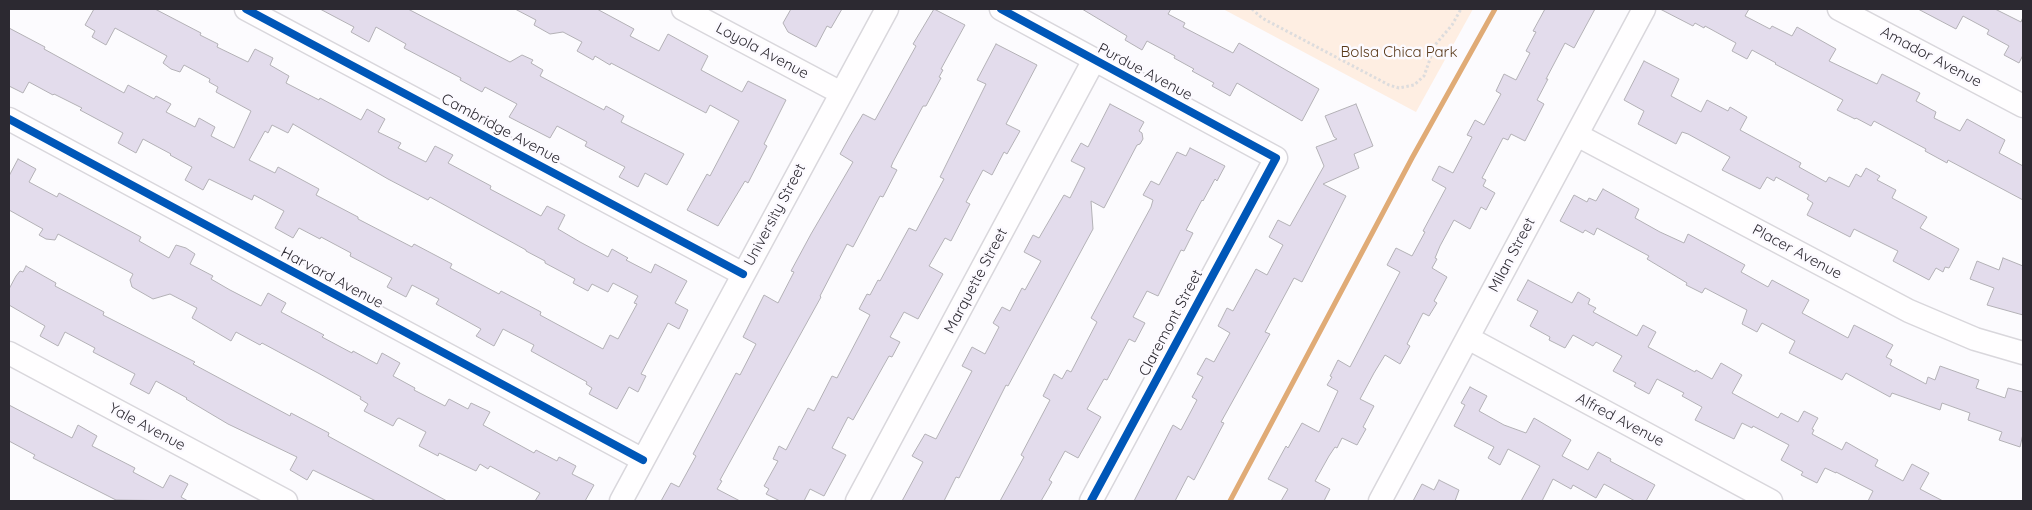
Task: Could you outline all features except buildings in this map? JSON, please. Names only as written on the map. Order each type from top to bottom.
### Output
[{"type":"street","name":"Cambridge Avenue","points":[[246,9],[743,274]]},
{"type":"street","name":"Loyola Avenue","points":[[683,9],[841,93]]},
{"type":"street","name":"University Street","points":[[621,501],[887,9]]},
{"type":"street","name":"Purdue Avenue","points":[[1001,9],[1276,158]]},
{"type":"street","name":"Milan Street","points":[[1380,501],[1644,9]]},
{"type":"street","name":"Amador Avenue","points":[[1840,9],[2023,106]]},
{"type":"street","name":"Marquette Street","points":[[857,501],[1094,60]]},
{"type":"street","name":"Harvard Avenue","points":[[9,120],[643,460]]},
{"type":"street","name":"Placer Avenue","points":[[1577,135],[1909,311],[1975,340],[2023,353]]},
{"type":"street","name":"Claremont Street","points":[[1091,501],[1276,158]]},
{"type":"street","name":"Alfred Avenue","points":[[1468,338],[1772,501]]},
{"type":"street","name":"Yale Avenue","points":[[9,353],[286,501]]},
{"type":"path","points":[[1252,9],[1262,18],[1389,85],[1399,88],[1414,85],[1424,76],[1434,45],[1452,25],[1461,9]]},
{"type":"green space","name":"Bolsa Chica Park","points":[[1223,9],[1473,9],[1416,112]]},
{"type":"waterway","points":[[1230,501],[1412,158],[1495,9]]},
{"type":"cycle path","points":[[246,9],[743,274]]},
{"type":"cycle path","points":[[1001,9],[1276,158],[1091,501]]},
{"type":"cycle path","points":[[9,119],[643,460]]}]
